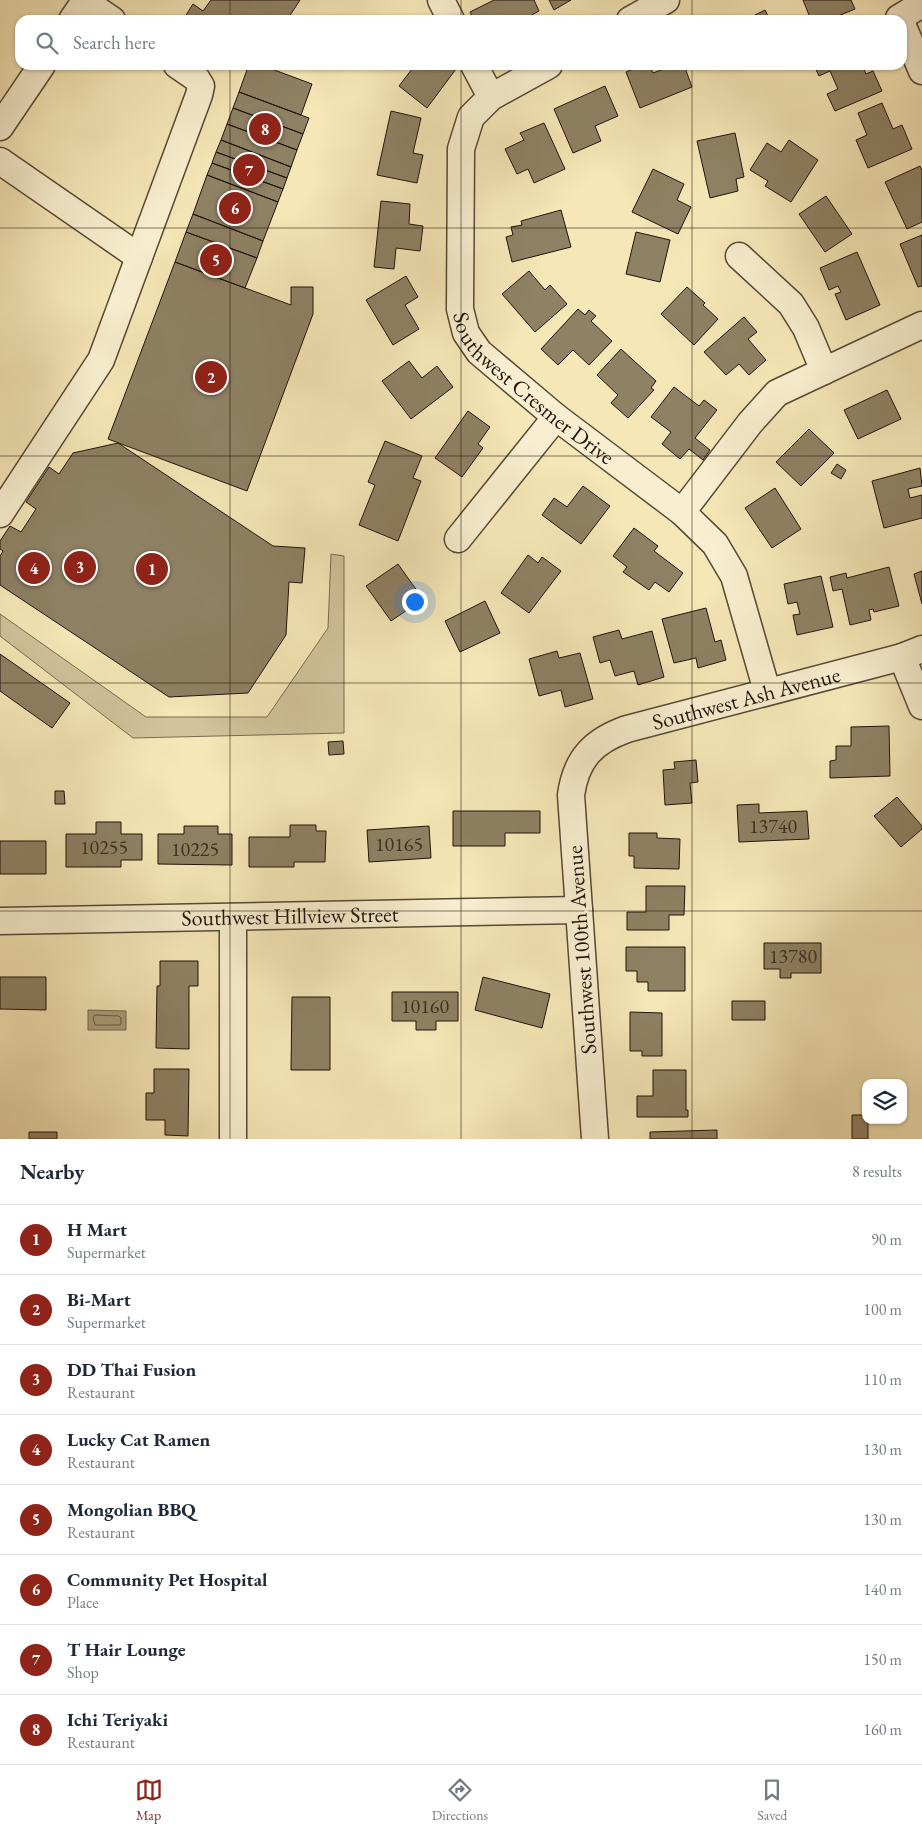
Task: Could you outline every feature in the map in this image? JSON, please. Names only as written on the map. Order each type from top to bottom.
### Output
[{"type":"street","points":[[441,0],[449,15]]},
{"type":"street","points":[[622,0],[629,15]]},
{"type":"street","points":[[640,15],[666,0]]},
{"type":"street","points":[[900,15],[922,4]]},
{"type":"street","points":[[80,7],[100,15]]},
{"type":"street","points":[[907,37],[922,71]]},
{"type":"street","points":[[0,127],[39,70]]},
{"type":"street","points":[[0,514],[102,360],[201,86],[196,78],[184,70]]},
{"type":"street","points":[[477,70],[491,97]]},
{"type":"street","name":"Southwest Cresmer Drive","points":[[540,70],[491,97],[471,117],[460,148],[460,309],[466,333],[479,352],[556,417],[682,512],[715,544],[734,576],[767,691]]},
{"type":"street","points":[[0,161],[139,257]]},
{"type":"street","points":[[739,256],[791,304],[806,328],[824,371]]},
{"type":"street","points":[[682,512],[750,423],[777,393],[922,325]]},
{"type":"street","points":[[458,539],[556,417]]},
{"type":"street","points":[[912,653],[922,706]]},
{"type":"street","name":"Southwest Ash Avenue","points":[[580,762],[589,750],[615,733],[912,653]]},
{"type":"street","name":"Southwest 100th Avenue","points":[[580,762],[575,773],[570,795],[594,1139]]},
{"type":"street","name":"Southwest Hillview Street","points":[[0,921],[579,910]]},
{"type":"street","points":[[233,917],[233,1139]]},
{"type":"shaded area","points":[[331,554],[344,556],[344,733],[133,738],[0,636],[0,614],[146,717],[267,717],[328,628]]},
{"type":"water","points":[[88,1010],[126,1011],[126,1030],[88,1030]]},
{"type":"building","points":[[211,0],[300,0],[290,15],[186,15],[193,4],[203,11]]},
{"type":"building","points":[[494,0],[534,0],[539,11],[532,15],[472,15],[470,12]]},
{"type":"building","points":[[549,0],[571,0],[554,10]]},
{"type":"building","points":[[803,0],[851,0],[855,9],[840,15],[809,15]]},
{"type":"building","points":[[765,10],[768,15],[755,15]]},
{"type":"building","points":[[247,70],[274,70],[312,84],[301,115],[239,92]]},
{"type":"building","points":[[411,70],[455,70],[427,108],[399,86]]},
{"type":"building","points":[[631,70],[652,70],[653,73],[661,70],[686,70],[692,87],[640,108],[626,72]]},
{"type":"building","points":[[816,70],[864,70],[866,74],[873,71],[882,91],[835,111],[827,94],[838,89],[830,71],[819,76]]},
{"type":"building","points":[[605,86],[618,116],[595,126],[601,141],[573,153],[554,109]]},
{"type":"building","points":[[239,92],[309,118],[303,134],[233,108]]},
{"type":"building","points":[[882,103],[893,129],[902,125],[912,149],[868,168],[856,140],[867,135],[858,113]]},
{"type":"building","points":[[233,108],[303,134],[297,150],[227,124]]},
{"type":"building","points":[[391,111],[421,118],[413,153],[423,155],[417,183],[377,175]]},
{"type":"building","points":[[544,123],[565,169],[534,183],[528,169],[517,174],[505,149],[524,140],[520,133]]},
{"type":"building","points":[[227,124],[297,150],[291,167],[221,140]]},
{"type":"building","points":[[735,133],[744,177],[736,179],[738,191],[710,198],[697,141]]},
{"type":"building","points":[[221,140],[291,167],[287,178],[216,152]]},
{"type":"building","points":[[789,140],[818,160],[791,202],[765,186],[768,181],[750,170],[767,143],[781,152]]},
{"type":"building","points":[[216,152],[287,178],[283,189],[212,163]]},
{"type":"building","points":[[212,163],[283,189],[278,202],[207,175]]},
{"type":"building","points":[[920,166],[922,171],[922,222],[907,229],[885,182]]},
{"type":"building","points":[[653,169],[684,184],[677,200],[691,207],[678,234],[632,212]]},
{"type":"building","points":[[207,175],[278,202],[263,241],[193,214]]},
{"type":"building","points":[[826,196],[852,234],[825,252],[799,214]]},
{"type":"building","points":[[381,201],[410,204],[409,224],[423,226],[420,251],[396,248],[394,269],[374,267]]},
{"type":"building","points":[[561,210],[571,247],[512,262],[506,237],[513,235],[511,227],[522,225],[521,221]]},
{"type":"building","points":[[193,214],[263,241],[257,258],[186,232]]},
{"type":"building","points":[[186,232],[257,258],[245,288],[175,262]]},
{"type":"building","points":[[636,232],[670,240],[660,282],[626,274]]},
{"type":"building","points":[[922,235],[922,286],[918,287],[900,244]]},
{"type":"building","points":[[857,252],[880,305],[846,320],[835,294],[841,292],[838,286],[829,290],[820,268]]},
{"type":"building","points":[[175,262],[291,305],[291,287],[313,287],[313,314],[247,491],[108,439]]},
{"type":"building","points":[[529,271],[545,290],[550,285],[567,304],[535,332],[502,294]]},
{"type":"building","points":[[406,276],[418,297],[405,305],[419,329],[393,345],[366,300]]},
{"type":"building","points":[[687,287],[705,303],[703,305],[718,319],[694,345],[661,314]]},
{"type":"building","points":[[578,309],[585,315],[589,310],[596,316],[591,321],[612,341],[589,365],[573,350],[558,365],[541,349]]},
{"type":"building","points":[[744,317],[757,332],[748,339],[766,360],[749,375],[739,364],[726,375],[704,352]]},
{"type":"building","points":[[621,349],[656,381],[651,388],[654,390],[628,418],[611,403],[618,395],[597,375]]},
{"type":"building","points":[[409,361],[422,378],[437,366],[453,387],[411,419],[382,381]]},
{"type":"building","points":[[674,387],[699,406],[704,400],[717,410],[695,438],[710,450],[703,460],[689,449],[680,459],[662,444],[671,432],[651,417]]},
{"type":"building","points":[[887,390],[901,419],[858,439],[844,410]]},
{"type":"building","points":[[468,411],[490,427],[478,444],[483,448],[462,477],[435,458]]},
{"type":"building","points":[[809,429],[834,453],[801,486],[776,462]]},
{"type":"building","points":[[385,441],[422,456],[413,478],[421,481],[398,541],[359,525],[375,485],[368,482]]},
{"type":"building","points":[[118,443],[273,546],[305,548],[302,583],[289,582],[286,635],[248,693],[169,697],[0,585],[0,556],[3,551],[0,549],[0,541],[10,526],[21,532],[36,509],[26,502],[49,467],[59,474],[73,453]]},
{"type":"building","points":[[837,464],[846,470],[841,479],[831,473]]},
{"type":"building","points":[[920,468],[922,486],[908,489],[910,498],[922,495],[922,518],[884,528],[872,481]]},
{"type":"building","points":[[583,486],[610,506],[581,544],[542,515],[554,498],[567,507]]},
{"type":"building","points":[[775,488],[801,529],[772,548],[745,508]]},
{"type":"building","points":[[634,528],[658,546],[654,551],[683,573],[669,592],[655,582],[649,590],[623,572],[627,567],[613,556]]},
{"type":"building","points":[[528,555],[538,563],[542,557],[561,571],[529,613],[501,593]]},
{"type":"building","points":[[398,564],[423,599],[391,621],[366,586]]},
{"type":"building","points":[[889,567],[899,606],[874,612],[873,609],[869,610],[871,620],[850,625],[842,589],[833,591],[830,577],[846,573],[847,578]]},
{"type":"building","points":[[922,571],[922,604],[914,574]]},
{"type":"building","points":[[821,576],[833,627],[797,635],[793,615],[800,614],[797,602],[788,604],[784,584]]},
{"type":"building","points":[[485,601],[500,633],[460,652],[445,621]]},
{"type":"building","points":[[706,608],[715,642],[721,640],[726,660],[698,668],[696,658],[674,663],[662,619]]},
{"type":"building","points":[[619,630],[622,639],[652,631],[664,677],[638,685],[634,671],[615,676],[610,660],[600,663],[593,637]]},
{"type":"building","points":[[557,651],[559,658],[580,653],[593,699],[565,707],[561,690],[539,696],[529,659]]},
{"type":"building","points":[[0,654],[70,703],[52,728],[0,691]]},
{"type":"building","points":[[889,726],[890,776],[830,778],[830,761],[836,760],[836,746],[851,746],[851,727]]},
{"type":"building","points":[[343,741],[344,754],[329,755],[328,742]]},
{"type":"building","points":[[696,760],[698,782],[690,783],[692,803],[665,805],[663,770],[675,769],[674,762]]},
{"type":"building","points":[[55,791],[64,791],[65,804],[55,804]]},
{"type":"building","points":[[897,797],[922,826],[922,829],[901,847],[874,816]]},
{"type":"building","points":[[759,804],[759,813],[807,811],[809,839],[739,842],[737,805]]},
{"type":"building","points":[[453,811],[540,811],[540,833],[505,833],[505,846],[453,846]]},
{"type":"building","points":[[96,822],[121,822],[121,834],[142,834],[142,860],[121,860],[121,867],[66,867],[66,834],[96,834]]},
{"type":"building","points":[[290,825],[316,825],[316,831],[326,831],[325,862],[294,862],[294,867],[249,867],[249,837],[290,837]]},
{"type":"building","points":[[184,826],[218,826],[218,834],[232,834],[232,865],[158,864],[158,834],[184,834]]},
{"type":"building","points":[[429,826],[431,858],[369,862],[367,830]]},
{"type":"building","points":[[629,833],[657,833],[657,838],[680,839],[679,869],[634,868],[634,856],[629,856]]},
{"type":"building","points":[[0,841],[46,841],[46,874],[0,874]]},
{"type":"building","points":[[646,886],[685,886],[684,915],[669,915],[669,930],[627,930],[627,912],[646,912]]},
{"type":"building","points":[[764,943],[821,943],[821,973],[791,973],[791,978],[780,978],[780,969],[764,969]]},
{"type":"building","points":[[626,947],[685,947],[685,991],[648,991],[648,982],[637,982],[637,971],[626,971]]},
{"type":"building","points":[[160,961],[198,961],[198,986],[189,986],[189,1049],[156,1048],[157,986],[160,986]]},
{"type":"building","points":[[0,977],[46,977],[46,1010],[0,1009]]},
{"type":"building","points":[[483,977],[550,994],[542,1028],[475,1010]]},
{"type":"building","points":[[392,992],[458,992],[458,1021],[436,1021],[436,1030],[416,1030],[416,1021],[392,1021]]},
{"type":"building","points":[[292,997],[330,997],[330,1070],[291,1070]]},
{"type":"building","points":[[732,1001],[765,1001],[765,1020],[732,1020]]},
{"type":"building","points":[[630,1012],[662,1013],[662,1056],[642,1056],[642,1051],[630,1051]]},
{"type":"building","points":[[154,1069],[189,1069],[188,1136],[165,1135],[165,1120],[146,1120],[146,1093],[154,1093]]},
{"type":"building","points":[[653,1070],[686,1070],[686,1110],[688,1110],[688,1117],[637,1117],[637,1096],[653,1096]]},
{"type":"building","points":[[852,1115],[862,1115],[862,1124],[868,1124],[868,1139],[852,1139]]},
{"type":"building","points":[[717,1130],[717,1139],[650,1139],[650,1132]]},
{"type":"building","points":[[29,1132],[57,1132],[57,1139],[29,1139]]},
{"type":"place","name":"Ichi Teriyaki","points":[[265,129]]},
{"type":"place","name":"T Hair Lounge","points":[[249,170]]},
{"type":"place","name":"Community Pet Hospital","points":[[235,208]]},
{"type":"place","name":"Mongolian BBQ","points":[[216,260]]},
{"type":"place","name":"Bi-Mart","points":[[211,377]]},
{"type":"place","name":"DD Thai Fusion","points":[[80,567]]},
{"type":"place","name":"Lucky Cat Ramen","points":[[34,568]]},
{"type":"place","name":"H Mart","points":[[152,569]]}]
